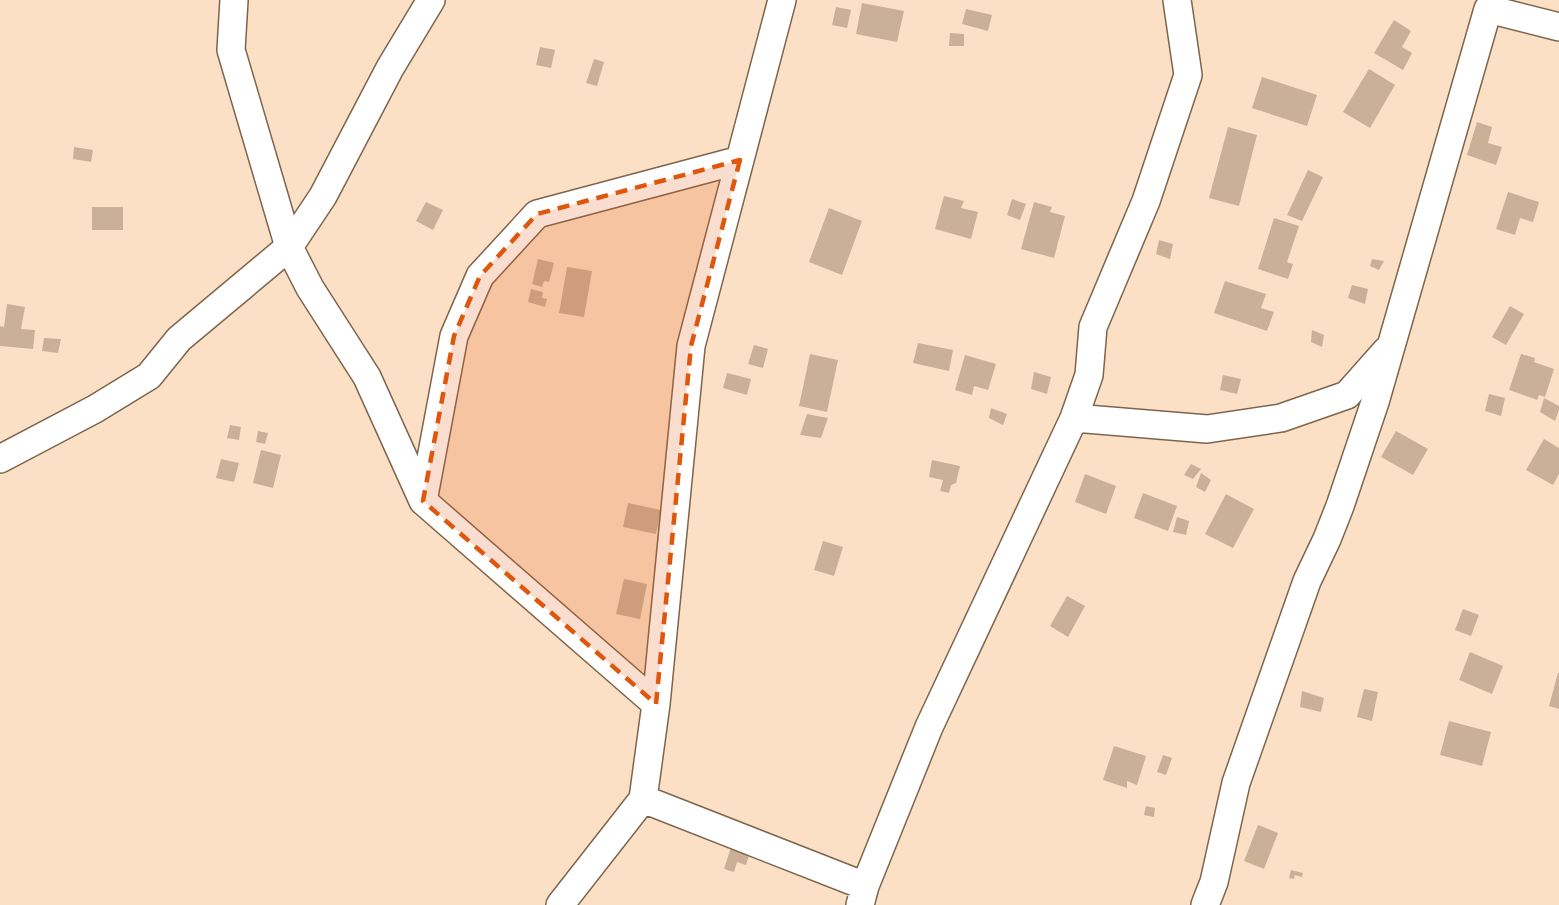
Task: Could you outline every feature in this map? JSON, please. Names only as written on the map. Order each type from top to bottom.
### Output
[{"type":"street","points":[[234,0],[231,50],[288,247],[310,288],[367,377],[423,501],[656,704]]},
{"type":"street","points":[[0,459],[95,409],[148,376],[179,339],[288,247],[324,196],[390,68],[430,0]]},
{"type":"street","points":[[560,905],[643,799],[656,704],[691,346],[782,0]]},
{"type":"street","points":[[643,799],[863,896],[929,727],[1074,418],[1089,375],[1093,327],[1146,201],[1188,75],[1177,0]]},
{"type":"street","points":[[1074,418],[1207,429],[1281,418],[1347,395],[1390,346],[1488,9],[1559,27]]},
{"type":"street","points":[[423,501],[454,336],[480,276],[537,214],[740,160]]},
{"type":"street","points":[[1205,905],[1214,882],[1236,783],[1299,602],[1344,496],[1375,402],[1421,239]]},
{"type":"highlighted area","points":[[740,160],[691,346],[656,704],[423,501],[454,336],[480,276],[537,214]]},
{"type":"building","points":[[862,3],[904,11],[897,42],[856,34]]},
{"type":"building","points":[[836,7],[851,10],[847,28],[832,25]]},
{"type":"building","points":[[966,9],[992,15],[988,31],[962,24]]},
{"type":"building","points":[[1394,20],[1411,31],[1402,47],[1412,53],[1403,70],[1374,53]]},
{"type":"building","points":[[950,33],[964,34],[964,46],[949,46]]},
{"type":"building","points":[[540,47],[555,50],[551,68],[536,65]]},
{"type":"building","points":[[594,59],[604,62],[597,86],[586,83]]},
{"type":"building","points":[[1369,69],[1395,85],[1370,128],[1343,112]]},
{"type":"building","points":[[1262,77],[1317,95],[1307,126],[1252,108]]},
{"type":"building","points":[[1477,122],[1492,127],[1488,143],[1502,147],[1496,165],[1467,155]]},
{"type":"building","points":[[1228,127],[1257,135],[1239,206],[1209,198]]},
{"type":"building","points":[[74,147],[93,150],[91,162],[73,159]]},
{"type":"building","points":[[1308,170],[1323,177],[1302,221],[1287,215]]},
{"type":"building","points":[[1508,192],[1539,202],[1533,222],[1520,218],[1515,235],[1496,229]]},
{"type":"building","points":[[944,196],[964,201],[961,208],[978,212],[971,239],[935,229]]},
{"type":"building","points":[[1012,199],[1026,204],[1020,220],[1007,215]]},
{"type":"building","points":[[426,202],[443,210],[433,230],[416,221]]},
{"type":"building","points":[[1034,202],[1052,207],[1050,212],[1065,216],[1054,258],[1021,249]]},
{"type":"building","points":[[92,207],[123,207],[123,230],[92,230]]},
{"type":"building","points":[[829,208],[862,221],[842,275],[809,262]]},
{"type":"building","points":[[1274,218],[1299,226],[1287,262],[1293,264],[1288,279],[1258,269]]},
{"type":"building","points":[[1159,240],[1173,244],[1170,259],[1156,254]]},
{"type":"building","points":[[538,259],[554,263],[549,282],[544,281],[542,287],[532,284]]},
{"type":"building","points":[[1372,259],[1384,261],[1379,270],[1370,266]]},
{"type":"building","points":[[567,267],[592,271],[584,317],[559,313]]},
{"type":"building","points":[[1225,281],[1266,294],[1261,308],[1274,312],[1267,331],[1214,313]]},
{"type":"building","points":[[1352,285],[1368,289],[1365,304],[1348,298]]},
{"type":"building","points":[[531,289],[543,292],[542,298],[547,299],[545,307],[528,302]]},
{"type":"building","points":[[7,304],[25,307],[21,329],[35,330],[33,349],[0,346],[0,326],[4,327]]},
{"type":"building","points":[[1510,306],[1524,314],[1506,345],[1492,337]]},
{"type":"building","points":[[1312,330],[1324,335],[1322,347],[1311,342]]},
{"type":"building","points":[[44,338],[61,339],[58,353],[42,351]]},
{"type":"building","points":[[918,343],[953,350],[949,371],[913,363]]},
{"type":"building","points":[[754,345],[768,349],[763,368],[748,364]]},
{"type":"building","points":[[810,354],[838,360],[827,412],[799,406]]},
{"type":"building","points":[[1521,354],[1535,358],[1534,362],[1554,369],[1545,397],[1539,395],[1537,400],[1509,390]]},
{"type":"building","points":[[965,355],[996,364],[988,390],[974,386],[972,395],[955,390]]},
{"type":"building","points":[[1034,372],[1051,377],[1047,394],[1031,389]]},
{"type":"building","points":[[727,373],[751,379],[747,395],[723,388]]},
{"type":"building","points":[[1223,375],[1241,379],[1237,394],[1220,390]]},
{"type":"building","points":[[1489,394],[1505,398],[1501,416],[1485,411]]},
{"type":"building","points":[[1544,398],[1559,406],[1555,421],[1540,412]]},
{"type":"building","points":[[991,408],[1007,414],[1003,425],[989,418]]},
{"type":"building","points":[[807,414],[828,418],[821,438],[800,435]]},
{"type":"building","points":[[230,425],[241,427],[239,440],[227,438]]},
{"type":"building","points":[[258,431],[268,433],[265,444],[256,442]]},
{"type":"building","points":[[1396,431],[1428,449],[1413,475],[1381,457]]},
{"type":"building","points":[[1544,439],[1559,448],[1559,474],[1553,485],[1526,470]]},
{"type":"building","points":[[261,450],[281,455],[273,488],[253,483]]},
{"type":"building","points":[[221,459],[239,463],[234,482],[216,478]]},
{"type":"building","points":[[932,460],[960,466],[956,483],[951,485],[949,493],[940,491],[943,480],[929,477]]},
{"type":"building","points":[[1191,464],[1201,469],[1193,479],[1184,475]]},
{"type":"building","points":[[1201,473],[1211,480],[1205,492],[1196,487]]},
{"type":"building","points":[[1085,474],[1116,486],[1106,514],[1075,502]]},
{"type":"building","points":[[1143,493],[1177,506],[1168,531],[1134,518]]},
{"type":"building","points":[[1226,494],[1254,509],[1233,548],[1205,534]]},
{"type":"building","points":[[628,503],[661,510],[656,534],[623,527]]},
{"type":"building","points":[[1177,517],[1189,521],[1186,535],[1173,532]]},
{"type":"building","points":[[823,541],[843,547],[834,576],[814,570]]},
{"type":"building","points":[[624,579],[647,584],[640,619],[616,614]]},
{"type":"building","points":[[1067,596],[1085,606],[1068,637],[1050,626]]},
{"type":"building","points":[[1463,609],[1479,615],[1471,636],[1455,630]]},
{"type":"building","points":[[1470,652],[1503,666],[1492,694],[1459,680]]},
{"type":"building","points":[[1559,673],[1559,709],[1549,706]]},
{"type":"building","points":[[1364,689],[1378,692],[1372,721],[1357,717]]},
{"type":"building","points":[[1302,691],[1324,698],[1321,712],[1300,707]]},
{"type":"building","points":[[1449,721],[1491,732],[1482,766],[1440,755]]},
{"type":"building","points":[[1114,746],[1146,756],[1137,785],[1127,781],[1127,788],[1103,780]]},
{"type":"building","points":[[1163,755],[1172,758],[1166,775],[1157,772]]},
{"type":"building","points":[[1146,806],[1155,808],[1154,817],[1144,815]]},
{"type":"building","points":[[1258,825],[1278,833],[1264,869],[1244,861]]},
{"type":"building","points":[[734,838],[750,852],[746,865],[737,862],[734,872],[724,869]]},
{"type":"building","points":[[1291,870],[1303,873],[1302,877],[1295,875],[1294,879],[1289,878]]}]
